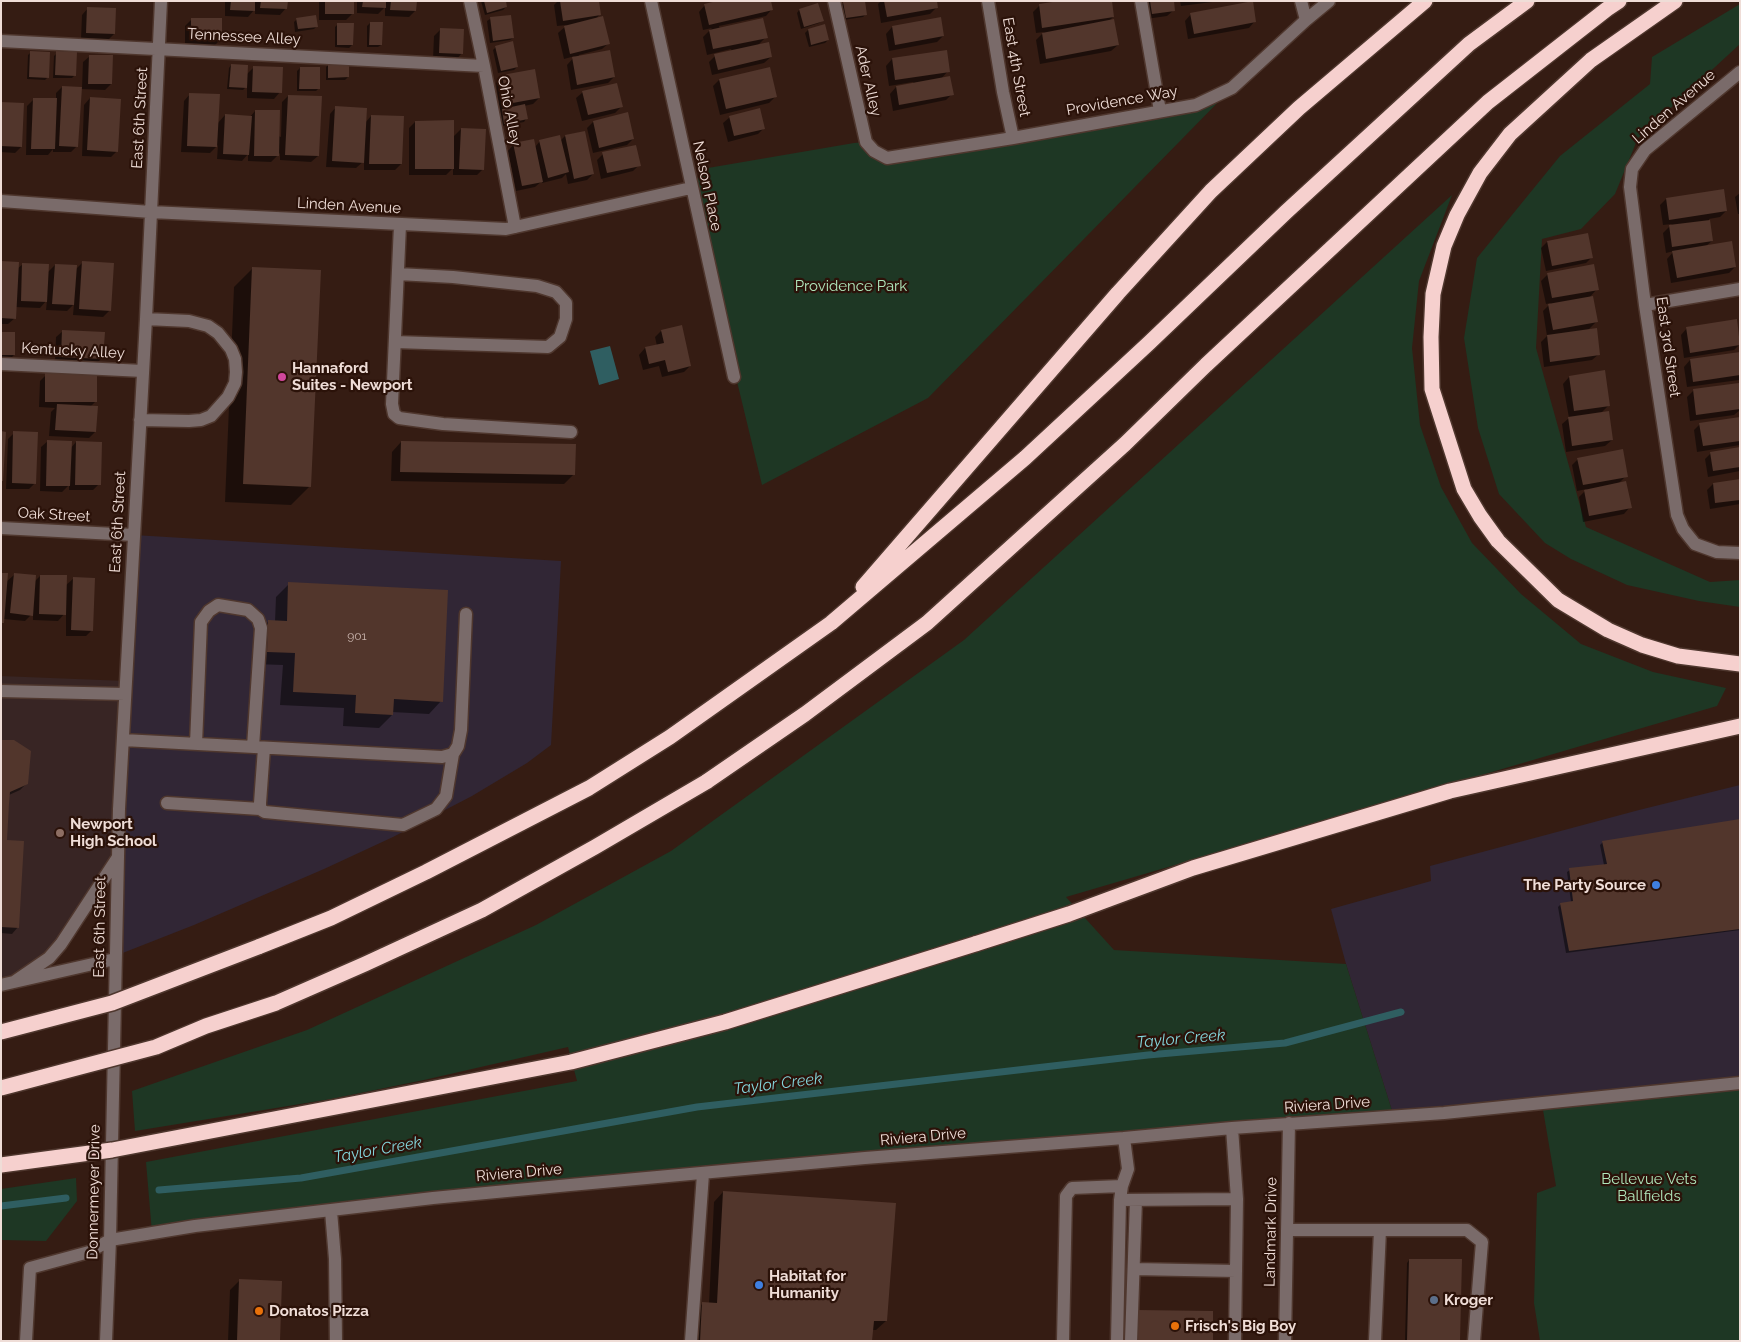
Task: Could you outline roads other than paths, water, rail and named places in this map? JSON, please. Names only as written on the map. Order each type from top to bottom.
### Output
[{"type":"highway","points":[[831,623],[1118,293],[1211,191],[1299,108],[1425,1]]},
{"type":"highway","points":[[1,1032],[112,1003],[331,918],[426,872],[589,788],[670,738],[831,623],[1026,458],[1286,212],[1469,44],[1527,1]]},
{"type":"highway","points":[[1,1088],[156,1047],[206,1026],[276,1003],[482,910],[706,782],[805,714],[926,623],[1125,444],[1213,358],[1488,102],[1619,1]]},
{"type":"highway","points":[[1675,1],[1591,60],[1510,134],[1480,173],[1457,215],[1444,246],[1433,294],[1430,337],[1432,389],[1464,489],[1498,541],[1558,600],[1608,630],[1642,645],[1678,656],[1740,664]]},
{"type":"highway","points":[[1,1165],[112,1150],[571,1062],[725,1022],[1069,914],[1193,868],[1450,791],[1740,726]]},
{"type":"street","name":"East 6th Street","points":[[113,1045],[125,694],[146,320],[160,1]]},
{"type":"street","name":"Ohio Alley","points":[[470,1],[515,227]]},
{"type":"street","name":"Nelson Place","points":[[651,1],[734,378]]},
{"type":"street","name":"Ader Alley","points":[[834,1],[866,142],[874,151],[887,158]]},
{"type":"street","name":"East 4th Street","points":[[988,1],[1003,92],[1013,138]]},
{"type":"street","points":[[1141,1],[1160,111]]},
{"type":"street","points":[[1302,1],[1306,20]]},
{"type":"street","name":"Providence Way","points":[[887,158],[1013,138],[1196,105],[1232,88],[1329,1]]},
{"type":"street","name":"Tennessee Alley","points":[[1,41],[484,66]]},
{"type":"street","name":"Linden Avenue","points":[[1632,169],[1645,150],[1740,72]]},
{"type":"street","name":"East 3rd Street","points":[[1632,169],[1630,187],[1645,305],[1677,515],[1695,544],[1717,552],[1740,553]]},
{"type":"street","name":"Linden Avenue","points":[[1,201],[151,212],[506,229],[691,188]]},
{"type":"street","points":[[400,225],[392,404],[394,414],[399,418],[443,424],[571,432]]},
{"type":"street","points":[[395,342],[548,347],[560,337],[566,319],[566,304],[556,292],[538,286],[453,277],[398,274]]},
{"type":"street","points":[[1645,305],[1740,289]]},
{"type":"street","points":[[140,420],[189,421],[201,420],[211,416],[228,397],[235,383],[236,372],[235,359],[231,349],[218,333],[208,326],[189,321],[146,320]]},
{"type":"street","name":"Kentucky Alley","points":[[1,364],[143,371]]},
{"type":"street","name":"Oak Street","points":[[1,528],[134,536]]},
{"type":"street","points":[[196,744],[201,622],[209,611],[218,605],[248,610],[258,619],[261,628],[260,809]]},
{"type":"street","points":[[167,803],[260,809],[266,812],[403,825],[436,809],[446,796],[453,754],[458,746],[461,730],[466,614]]},
{"type":"street","points":[[1,692],[125,694]]},
{"type":"street","points":[[123,740],[442,757],[453,754]]},
{"type":"street","points":[[7,984],[49,958],[118,857]]},
{"type":"street","points":[[7,984],[115,960]]},
{"type":"street","name":"Donnermeyer Drive","points":[[106,1341],[110,1240],[113,1045]]},
{"type":"street","name":"Riviera Drive","points":[[110,1240],[196,1226],[433,1198],[865,1158],[1452,1112],[1740,1083]]},
{"type":"street","name":"Landmark Drive","points":[[1285,1341],[1289,1124]]},
{"type":"street","points":[[1232,1128],[1237,1199],[1235,1341]]},
{"type":"street","points":[[1117,1341],[1120,1200],[1122,1186],[1128,1169],[1124,1138]]},
{"type":"street","points":[[691,1341],[703,1174]]},
{"type":"street","points":[[1063,1341],[1066,1196],[1072,1188],[1122,1186]]},
{"type":"street","points":[[1120,1200],[1237,1199]]},
{"type":"street","points":[[1131,1341],[1136,1200]]},
{"type":"street","points":[[331,1211],[335,1259],[336,1341]]},
{"type":"street","points":[[1288,1230],[1467,1230],[1482,1242],[1474,1341]]},
{"type":"street","points":[[1374,1341],[1380,1230]]},
{"type":"street","points":[[26,1341],[30,1268],[89,1252],[110,1240]]},
{"type":"street","points":[[1134,1269],[1236,1271]]},
{"type":"water","points":[[610,346],[619,379],[599,385],[590,351]]},
{"type":"waterway","name":"Taylor Creek","points":[[159,1190],[301,1178],[697,1107],[1148,1055],[1285,1043],[1401,1012]]},
{"type":"waterway","name":"Taylor Creek","points":[[1,1206],[66,1198]]},
{"type":"place","name":"Hannaford Suites - Newport","points":[[282,377]]},
{"type":"place","name":"Newport High School","points":[[60,833]]},
{"type":"place","name":"The Party Source","points":[[1656,885]]},
{"type":"place","name":"Habitat for Humanity","points":[[759,1285]]},
{"type":"place","name":"Kroger","points":[[1434,1300]]},
{"type":"place","name":"Donatos Pizza","points":[[259,1311]]},
{"type":"place","name":"Frisch's Big Boy","points":[[1175,1326]]},
{"type":"park label","name":"Providence Park","points":[[851,286]]},
{"type":"park label","name":"Bellevue Vets Ballfields","points":[[1649,1188]]}]
